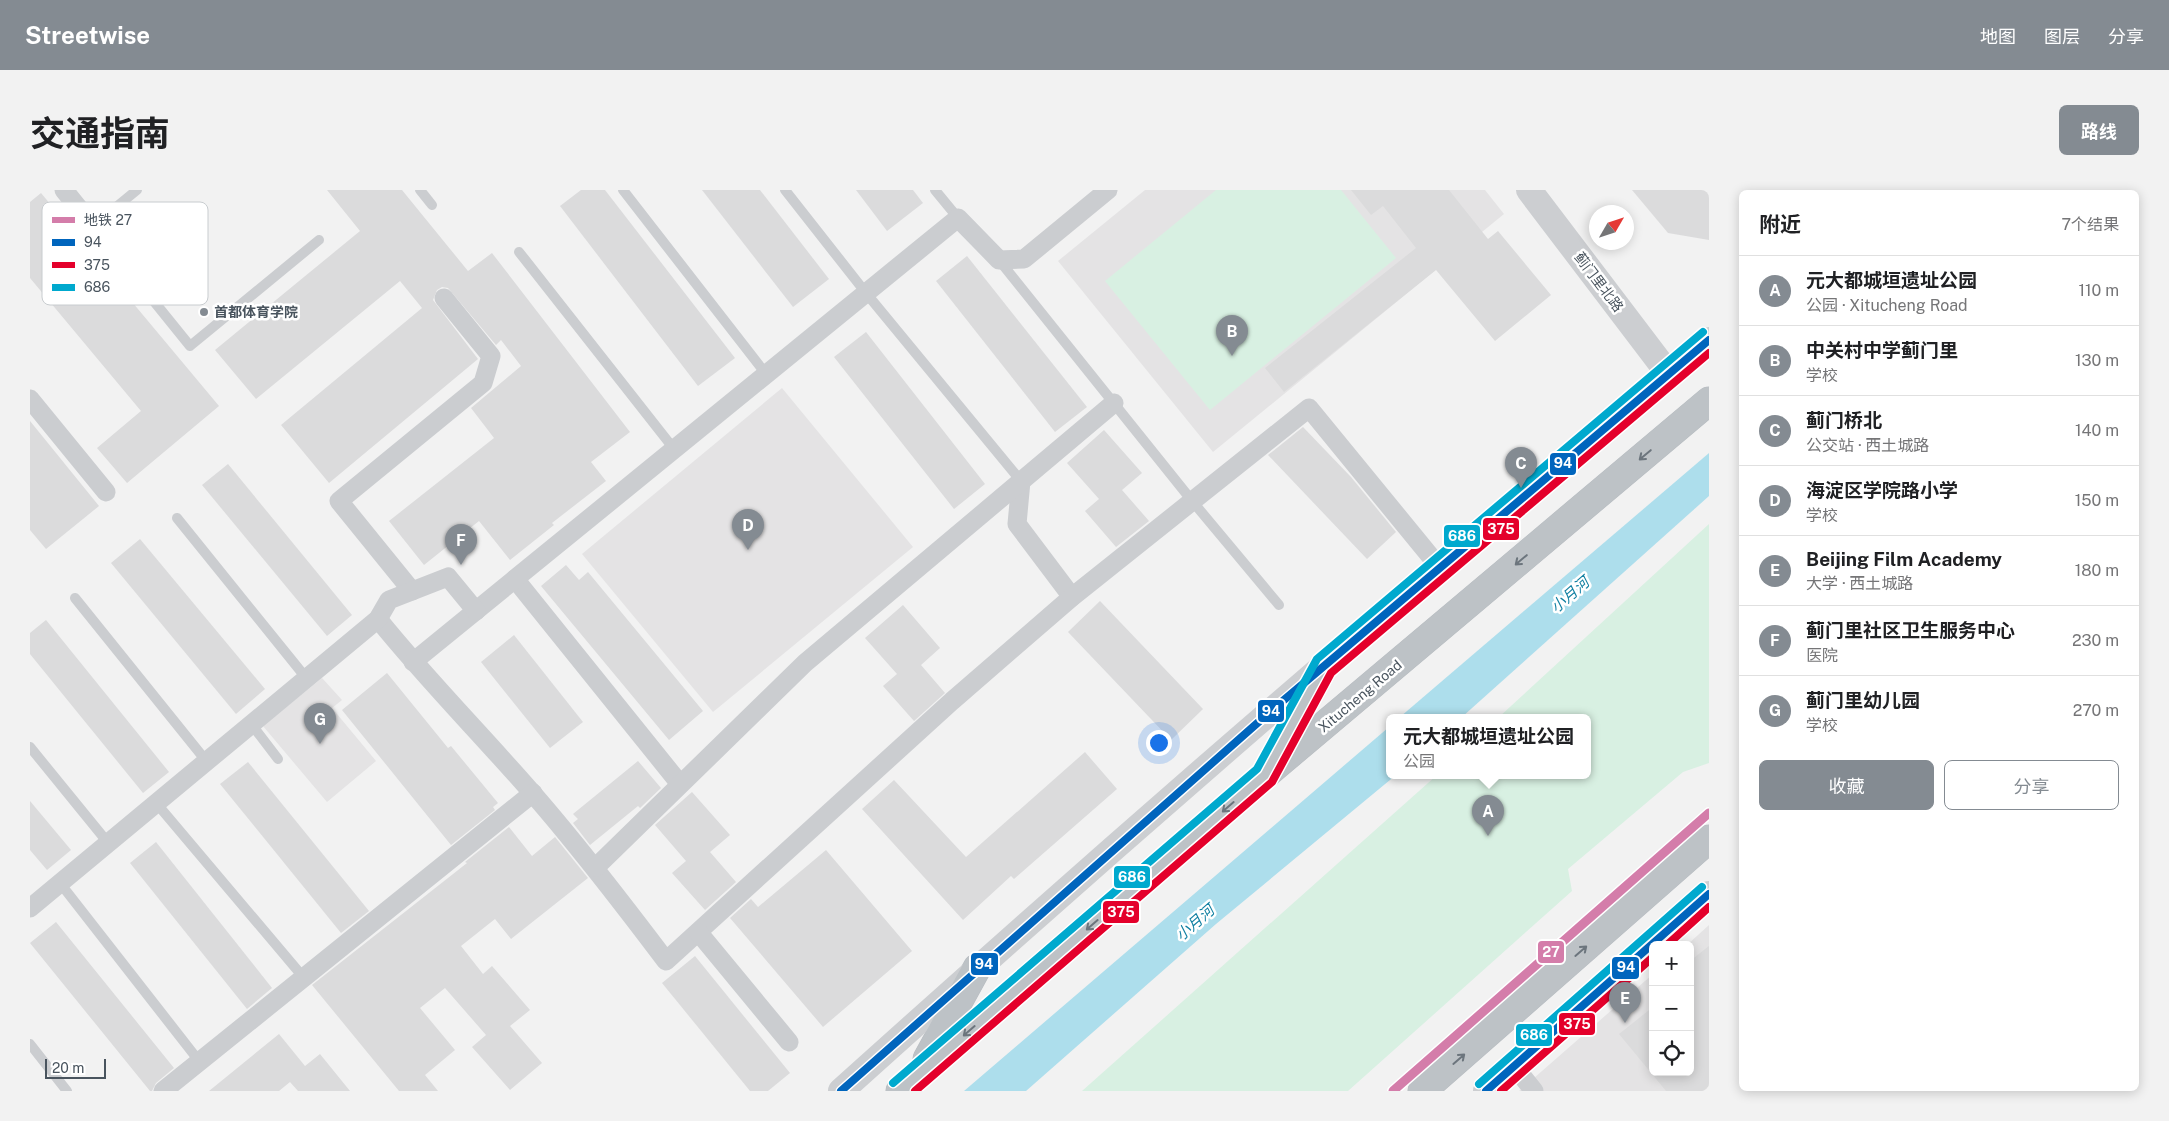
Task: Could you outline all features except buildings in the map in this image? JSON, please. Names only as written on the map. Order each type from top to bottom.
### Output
[{"type":"highway","points":[[1667,438],[1709,390]]},
{"type":"highway","name":"Xitucheng Road","points":[[909,1083],[1265,775],[1709,401]]},
{"type":"highway","points":[[1265,775],[1324,667]]},
{"type":"highway","points":[[1422,1091],[1709,839]]},
{"type":"highway","points":[[909,1083],[977,968]]},
{"type":"street","points":[[64,190],[74,202]]},
{"type":"street","points":[[413,662],[958,218],[999,260],[1024,259],[1108,190]]},
{"type":"street","name":"蓟门里北路","points":[[1529,190],[1668,374]]},
{"type":"street","points":[[412,591],[339,501],[483,383],[491,356],[444,298]]},
{"type":"street","points":[[841,1091],[977,968],[1324,667],[1709,340]]},
{"type":"street","points":[[30,399],[106,492]]},
{"type":"street","points":[[596,867],[805,663],[1114,402]]},
{"type":"street","points":[[378,619],[413,662],[533,793],[596,867],[666,961],[945,708],[1072,597],[1309,408],[1440,568]]},
{"type":"street","points":[[1021,481],[1017,524],[1072,597]]},
{"type":"street","points":[[30,908],[378,619],[389,600],[448,577],[476,611]]},
{"type":"street","points":[[515,579],[680,784]]},
{"type":"street","points":[[164,1091],[533,793]]},
{"type":"street","points":[[1486,1091],[1709,894]]},
{"type":"street","points":[[698,933],[789,1042]]},
{"type":"street","points":[[1514,1066],[1534,1091]]},
{"type":"lane","points":[[123,202],[138,190]]},
{"type":"lane","points":[[420,190],[432,205]]},
{"type":"lane","points":[[623,190],[766,374]]},
{"type":"lane","points":[[785,190],[866,293],[1021,481]]},
{"type":"lane","points":[[935,190],[958,218]]},
{"type":"lane","points":[[157,305],[190,346],[319,240]]},
{"type":"lane","points":[[519,252],[674,450]]},
{"type":"lane","points":[[999,260],[1192,502],[1278,605]]},
{"type":"lane","points":[[177,518],[307,679]]},
{"type":"lane","points":[[74,598],[207,762]]},
{"type":"lane","points":[[252,725],[278,758]]},
{"type":"lane","points":[[30,747],[109,844]]},
{"type":"lane","points":[[157,804],[304,978]]},
{"type":"lane","points":[[60,883],[199,1061]]},
{"type":"lane","points":[[30,1044],[67,1091]]},
{"type":"shaded area","points":[[1145,190],[1485,190],[1504,214],[1213,452],[1058,261]]},
{"type":"shaded area","points":[[782,388],[913,547],[713,712],[582,554]]},
{"type":"shaded area","points":[[322,678],[342,700],[332,708],[376,761],[327,802],[263,726]]},
{"type":"shaded area","points":[[1709,925],[1709,1091],[1519,1091],[1649,977],[1649,1076],[1694,1076],[1694,941],[1691,941]]},
{"type":"green space","points":[[1216,190],[1341,190],[1396,258],[1210,410],[1105,281]]},
{"type":"green space","points":[[1709,524],[1709,763],[1683,772],[1568,869],[1572,891],[1348,1091],[1082,1091],[1433,779],[1591,779],[1591,714],[1502,714]]},
{"type":"water","name":"小月河","points":[[1709,453],[1709,496],[1465,714],[1404,714]]},
{"type":"water","name":"小月河","points":[[1386,730],[1386,779],[1391,779],[1216,924],[1026,1091],[964,1091]]},
{"type":"metro line","name":"27","points":[[1393,1091],[1709,813]]},
{"type":"transit line","name":"686","points":[[893,1083],[1257,769],[1317,659],[1703,332]]},
{"type":"transit line","name":"94","points":[[841,1091],[1271,711],[1709,340]]},
{"type":"transit line","name":"375","points":[[915,1091],[1272,782],[1331,673],[1709,353]]},
{"type":"transit line","name":"686","points":[[1479,1084],[1702,887]]},
{"type":"transit line","name":"94","points":[[1486,1091],[1709,894]]},
{"type":"transit line","name":"375","points":[[1671,941],[1709,907]]},
{"type":"transit line","name":"375","points":[[1501,1091],[1649,961]]},
{"type":"place","name":"首都体育学院","points":[[204,312]]},
{"type":"place","name":"中关村中学蓟门里","points":[[1232,356]]},
{"type":"place","name":"蓟门桥北","points":[[1521,488]]},
{"type":"place","name":"海淀区学院路小学","points":[[748,550]]},
{"type":"place","name":"蓟门里社区卫生服务中心","points":[[461,565]]},
{"type":"place","name":"蓟门里幼儿园","points":[[320,744]]},
{"type":"place","name":"元大都城垣遗址公园","points":[[1488,836]]},
{"type":"place","name":"Beijing Film Academy","points":[[1625,1023]]}]
